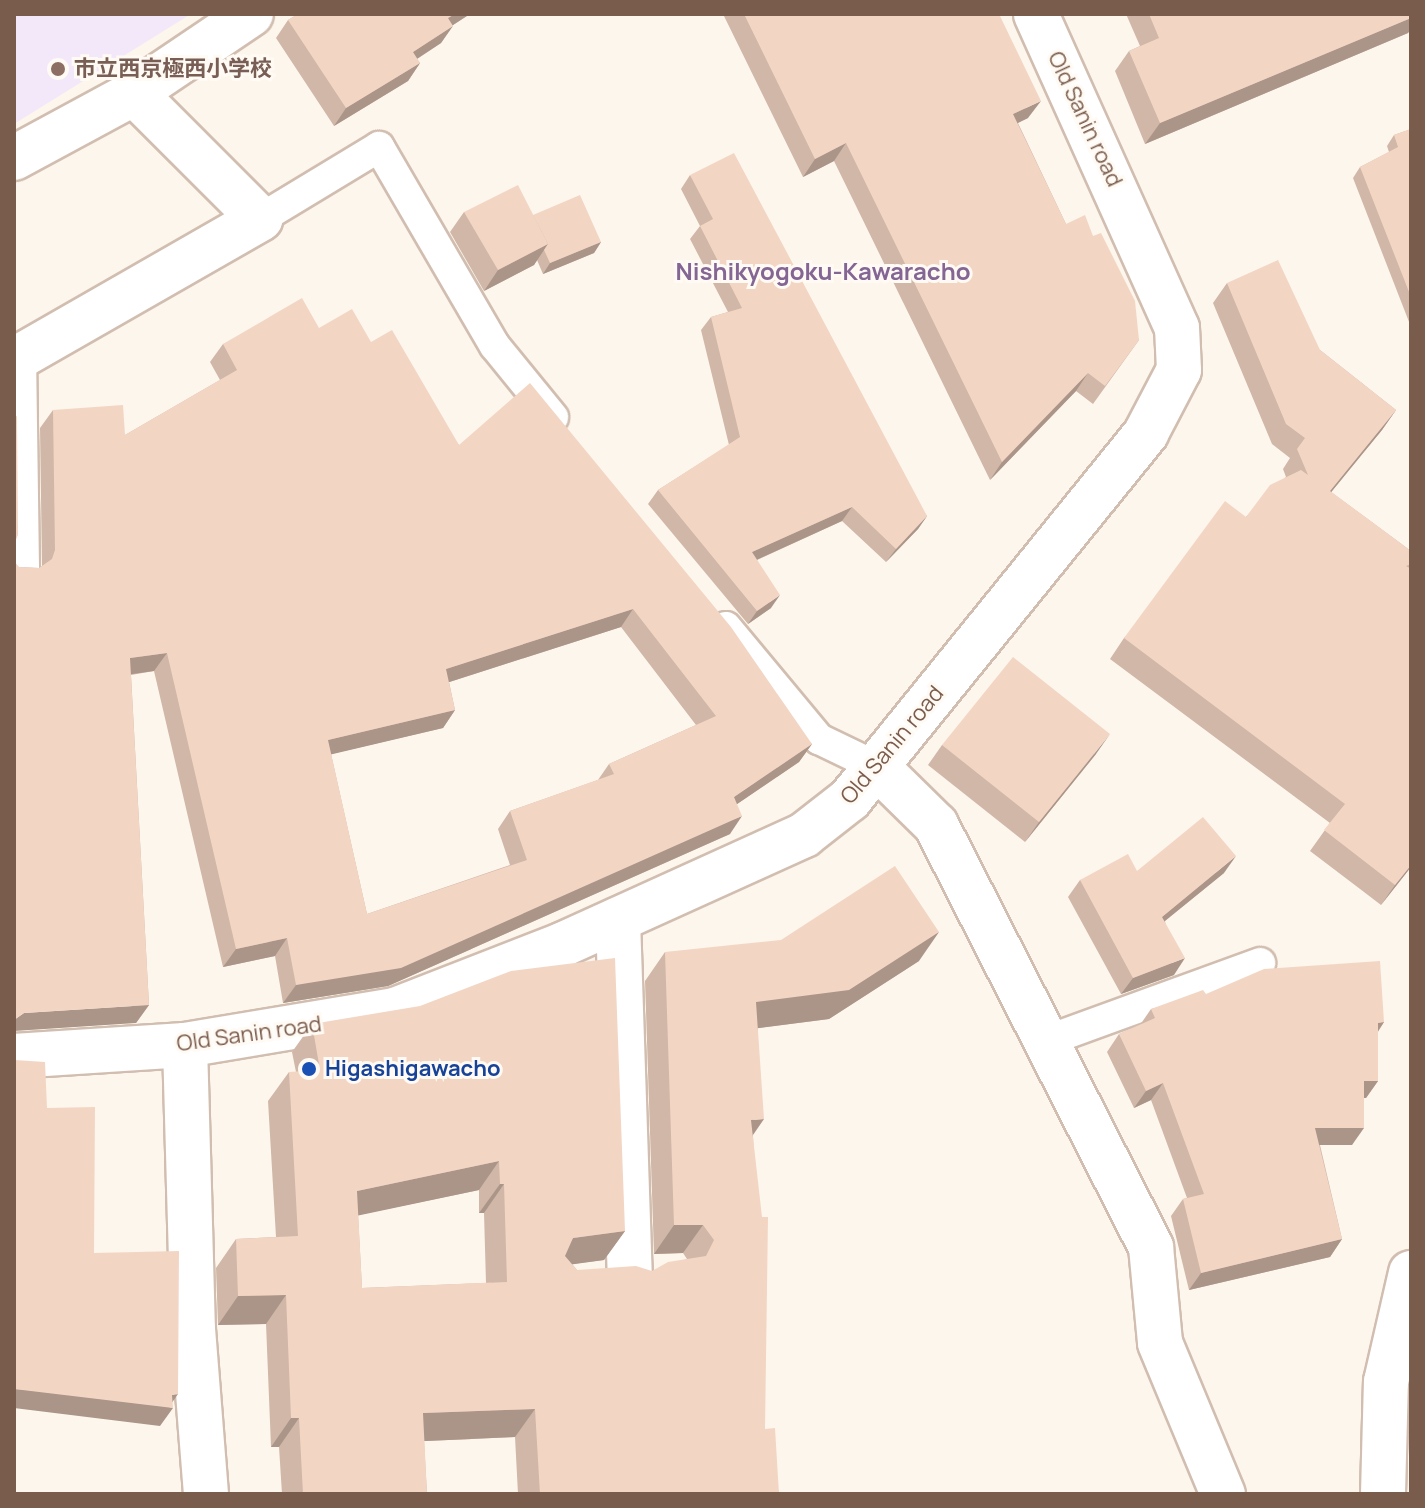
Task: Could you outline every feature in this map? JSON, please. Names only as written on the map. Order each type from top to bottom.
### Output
[{"type":"street","points":[[14,158],[134,93],[251,14]]},
{"type":"street","name":"Old Sanin road","points":[[14,1056],[185,1045],[395,1010],[618,920],[804,835],[850,799],[1146,433],[1179,370],[1177,328],[1036,14]]},
{"type":"street","points":[[18,359],[260,219],[134,93]]},
{"type":"street","points":[[877,767],[936,825],[1151,1247],[1160,1343],[1223,1494]]},
{"type":"street","points":[[618,920],[631,1275]]},
{"type":"street","points":[[185,1045],[193,1329],[206,1494]]},
{"type":"street","points":[[1383,1494],[1386,1382],[1411,1273]]},
{"type":"lane","points":[[260,219],[379,147],[495,346],[576,445]]},
{"type":"lane","points":[[14,569],[24,568],[18,359]]},
{"type":"lane","points":[[708,604],[819,739],[877,767]]},
{"type":"lane","points":[[1046,1041],[1260,963]]},
{"type":"shaded area","name":"市立西京極西小学校","points":[[14,14],[191,14],[14,124]]},
{"type":"building","points":[[298,14],[455,14],[448,18],[453,26],[413,52],[420,63],[346,108],[288,20]]},
{"type":"building","points":[[744,14],[999,14],[1041,101],[1013,114],[1066,224],[1085,215],[1093,236],[1101,233],[1135,301],[1139,340],[1105,386],[1088,373],[1002,462],[846,143],[815,159]]},
{"type":"building","points":[[1149,14],[1411,14],[1411,18],[1160,123],[1129,51],[1159,38]]},
{"type":"building","points":[[1411,129],[1411,297],[1360,167],[1398,147],[1394,135]]},
{"type":"building","points":[[734,153],[927,516],[896,549],[852,507],[752,552],[780,595],[757,611],[658,490],[740,437],[711,317],[742,308],[700,226],[713,219],[690,175]]},
{"type":"building","points":[[518,185],[548,244],[498,270],[464,212]]},
{"type":"building","points":[[580,195],[601,242],[550,263],[544,250],[548,244],[533,215]]},
{"type":"building","points":[[1278,260],[1320,350],[1396,410],[1330,491],[1411,551],[1411,564],[1406,566],[1411,569],[1411,865],[1395,885],[1324,830],[1345,804],[1124,638],[1225,501],[1246,517],[1270,485],[1301,470],[1308,475],[1297,449],[1305,438],[1286,424],[1227,283]]},
{"type":"building","points":[[302,298],[319,328],[352,309],[371,342],[392,330],[459,445],[530,383],[731,627],[812,744],[734,797],[742,816],[401,968],[296,985],[287,938],[236,949],[167,653],[130,658],[149,1005],[24,1013],[14,1020],[14,561],[19,567],[39,568],[52,559],[55,550],[53,410],[123,405],[125,435],[237,370],[223,344]],"holes":[[[633,609],[716,716],[609,764],[614,774],[510,811],[527,860],[367,914],[328,740],[455,710],[446,669]]]},
{"type":"building","points":[[17,416],[18,535],[14,544],[14,417]]},
{"type":"building","points":[[1013,657],[1110,734],[1039,822],[942,745]]},
{"type":"building","points":[[1203,817],[1236,856],[1162,917],[1185,958],[1133,978],[1080,880],[1128,854],[1137,871]]},
{"type":"building","points":[[895,866],[939,932],[849,990],[756,1002],[764,1119],[751,1120],[762,1217],[768,1217],[765,1429],[775,1428],[779,1494],[540,1494],[535,1409],[423,1413],[427,1494],[303,1494],[299,1418],[291,1418],[286,1295],[238,1296],[236,1239],[298,1236],[289,1072],[320,1070],[312,1024],[420,1006],[511,971],[615,958],[625,1231],[573,1238],[565,1256],[577,1270],[636,1266],[652,1271],[668,1262],[706,1256],[714,1240],[703,1225],[674,1225],[665,952],[781,940]],"holes":[[[499,1161],[500,1184],[504,1184],[507,1282],[362,1288],[357,1191]]]},
{"type":"building","points":[[1380,961],[1384,1022],[1378,1023],[1378,1081],[1364,1081],[1364,1128],[1315,1128],[1342,1239],[1201,1273],[1183,1199],[1204,1194],[1163,1083],[1146,1091],[1119,1034],[1155,1018],[1151,1009],[1203,990],[1206,994],[1264,969]]},
{"type":"building","points":[[14,1058],[45,1062],[47,1108],[95,1107],[94,1253],[179,1251],[178,1394],[172,1395],[173,1408],[14,1389]]},
{"type":"place","name":"市立西京極西小学校","points":[[58,69]]},
{"type":"place","name":"Higashigawacho","points":[[309,1069]]},
{"type":"district","name":"Nishikyogoku-Kawaracho","points":[[823,271]]}]
